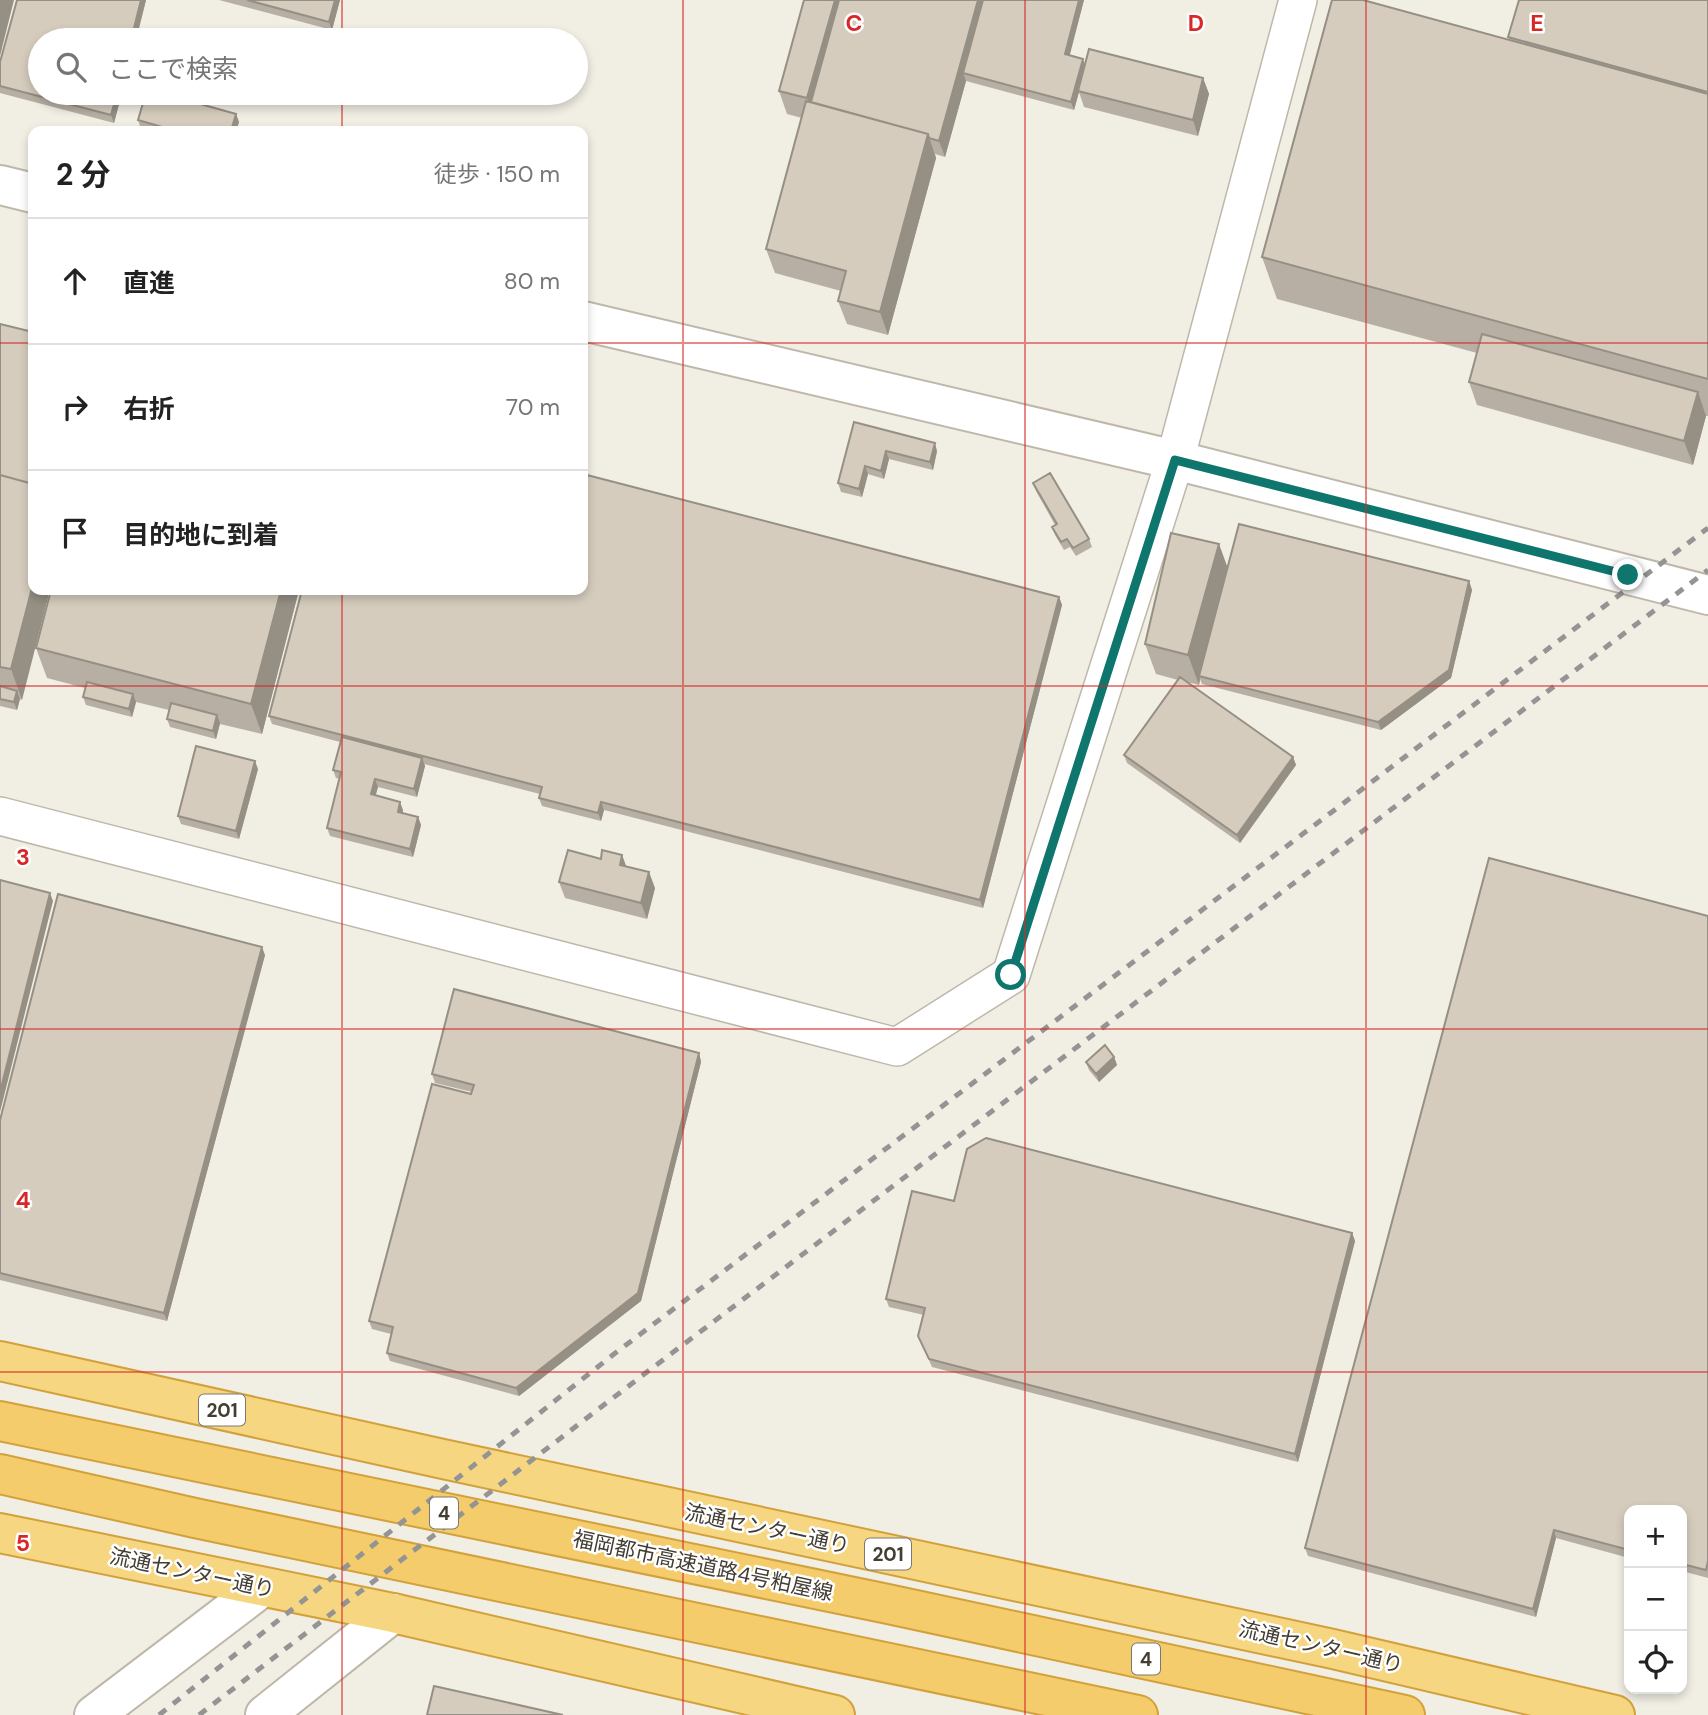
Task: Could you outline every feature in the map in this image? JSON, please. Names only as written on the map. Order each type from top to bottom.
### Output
[{"type":"highway","name":"流通センター通り","points":[[0,1361],[457,1462],[1333,1648],[1615,1715]]},
{"type":"highway","name":"福岡都市高速道路4号粕屋線","points":[[0,1421],[888,1604],[1405,1715]]},
{"type":"highway","points":[[0,1474],[195,1518],[1138,1715]]},
{"type":"highway","name":"流通センター通り","points":[[0,1533],[393,1614],[835,1715]]},
{"type":"street","points":[[0,816],[897,1047],[1011,975],[1175,460],[1298,0]]},
{"type":"street","points":[[0,185],[28,192]]},
{"type":"street","points":[[588,322],[1175,460],[1708,595]]},
{"type":"street","points":[[94,1715],[261,1588]]},
{"type":"street","points":[[265,1715],[393,1614]]},
{"type":"building","points":[[17,0],[141,0],[134,28],[28,28],[28,93],[0,86],[0,62]]},
{"type":"building","points":[[247,0],[335,0],[329,22]]},
{"type":"building","points":[[804,0],[835,0],[807,98],[779,91]]},
{"type":"building","points":[[839,0],[978,0],[939,141],[929,138],[928,134],[811,102]]},
{"type":"building","points":[[983,0],[1079,0],[1065,54],[1083,59],[1071,102],[963,73]]},
{"type":"building","points":[[1332,0],[1363,0],[1708,94],[1708,379],[1262,257]]},
{"type":"building","points":[[1519,0],[1708,0],[1708,92],[1508,37]]},
{"type":"building","points":[[1089,49],[1203,78],[1193,120],[1078,91]]},
{"type":"building","points":[[806,101],[928,134],[880,312],[838,301],[846,271],[766,249]]},
{"type":"building","points":[[73,105],[114,105],[111,115]]},
{"type":"building","points":[[142,105],[204,105],[236,114],[232,126],[159,126],[138,120]]},
{"type":"building","points":[[0,324],[28,331],[28,483],[0,475]]},
{"type":"building","points":[[1482,334],[1698,392],[1684,441],[1469,382]]},
{"type":"building","points":[[854,422],[935,443],[930,462],[886,451],[881,471],[865,466],[859,489],[838,483]]},
{"type":"building","points":[[1050,473],[1089,539],[1073,548],[1067,539],[1061,542],[1052,527],[1057,524],[1033,483]]},
{"type":"building","points":[[0,475],[28,483],[28,595],[30,595],[11,669],[0,667]]},
{"type":"building","points":[[588,475],[1059,597],[980,900],[601,802],[598,813],[539,798],[542,787],[269,716],[301,595],[588,595]]},
{"type":"building","points":[[1239,524],[1469,581],[1449,670],[1378,722],[1199,676]]},
{"type":"building","points":[[1171,533],[1219,544],[1188,655],[1145,644]]},
{"type":"building","points":[[50,595],[280,595],[251,704],[36,648]]},
{"type":"building","points":[[1180,677],[1293,757],[1237,835],[1124,755]]},
{"type":"building","points":[[87,682],[133,694],[129,709],[83,697]]},
{"type":"building","points":[[0,686],[17,691],[14,702],[0,699]]},
{"type":"building","points":[[171,703],[217,715],[213,731],[167,719]]},
{"type":"building","points":[[342,737],[422,758],[414,789],[375,779],[371,794],[400,802],[398,812],[418,817],[410,849],[327,828],[341,772],[333,770]]},
{"type":"building","points":[[196,746],[255,761],[236,831],[178,816]]},
{"type":"building","points":[[568,850],[601,859],[602,850],[622,855],[620,865],[649,872],[641,903],[559,882]]},
{"type":"building","points":[[1489,858],[1708,916],[1706,1570],[1687,1565],[1687,1505],[1624,1505],[1624,1549],[1554,1530],[1533,1609],[1305,1548]]},
{"type":"building","points":[[0,880],[50,893],[0,1092]]},
{"type":"building","points":[[58,894],[262,947],[164,1313],[0,1273],[0,1120]]},
{"type":"building","points":[[454,989],[699,1053],[638,1293],[516,1388],[387,1353],[393,1327],[369,1321],[432,1084],[471,1094],[474,1085],[432,1074]]},
{"type":"building","points":[[1105,1045],[1114,1057],[1096,1074],[1086,1062]]},
{"type":"building","points":[[986,1138],[1352,1233],[1295,1454],[929,1359],[918,1336],[925,1308],[886,1299],[912,1191],[954,1201],[967,1149]]},
{"type":"building","points":[[434,1686],[563,1715],[427,1715]]},
{"type":"railway","points":[[159,1715],[614,1354],[1708,528]]},
{"type":"railway","points":[[199,1715],[643,1375],[1708,570]]},
{"type":"route","points":[[1011,975],[1175,460],[1628,575]]}]
